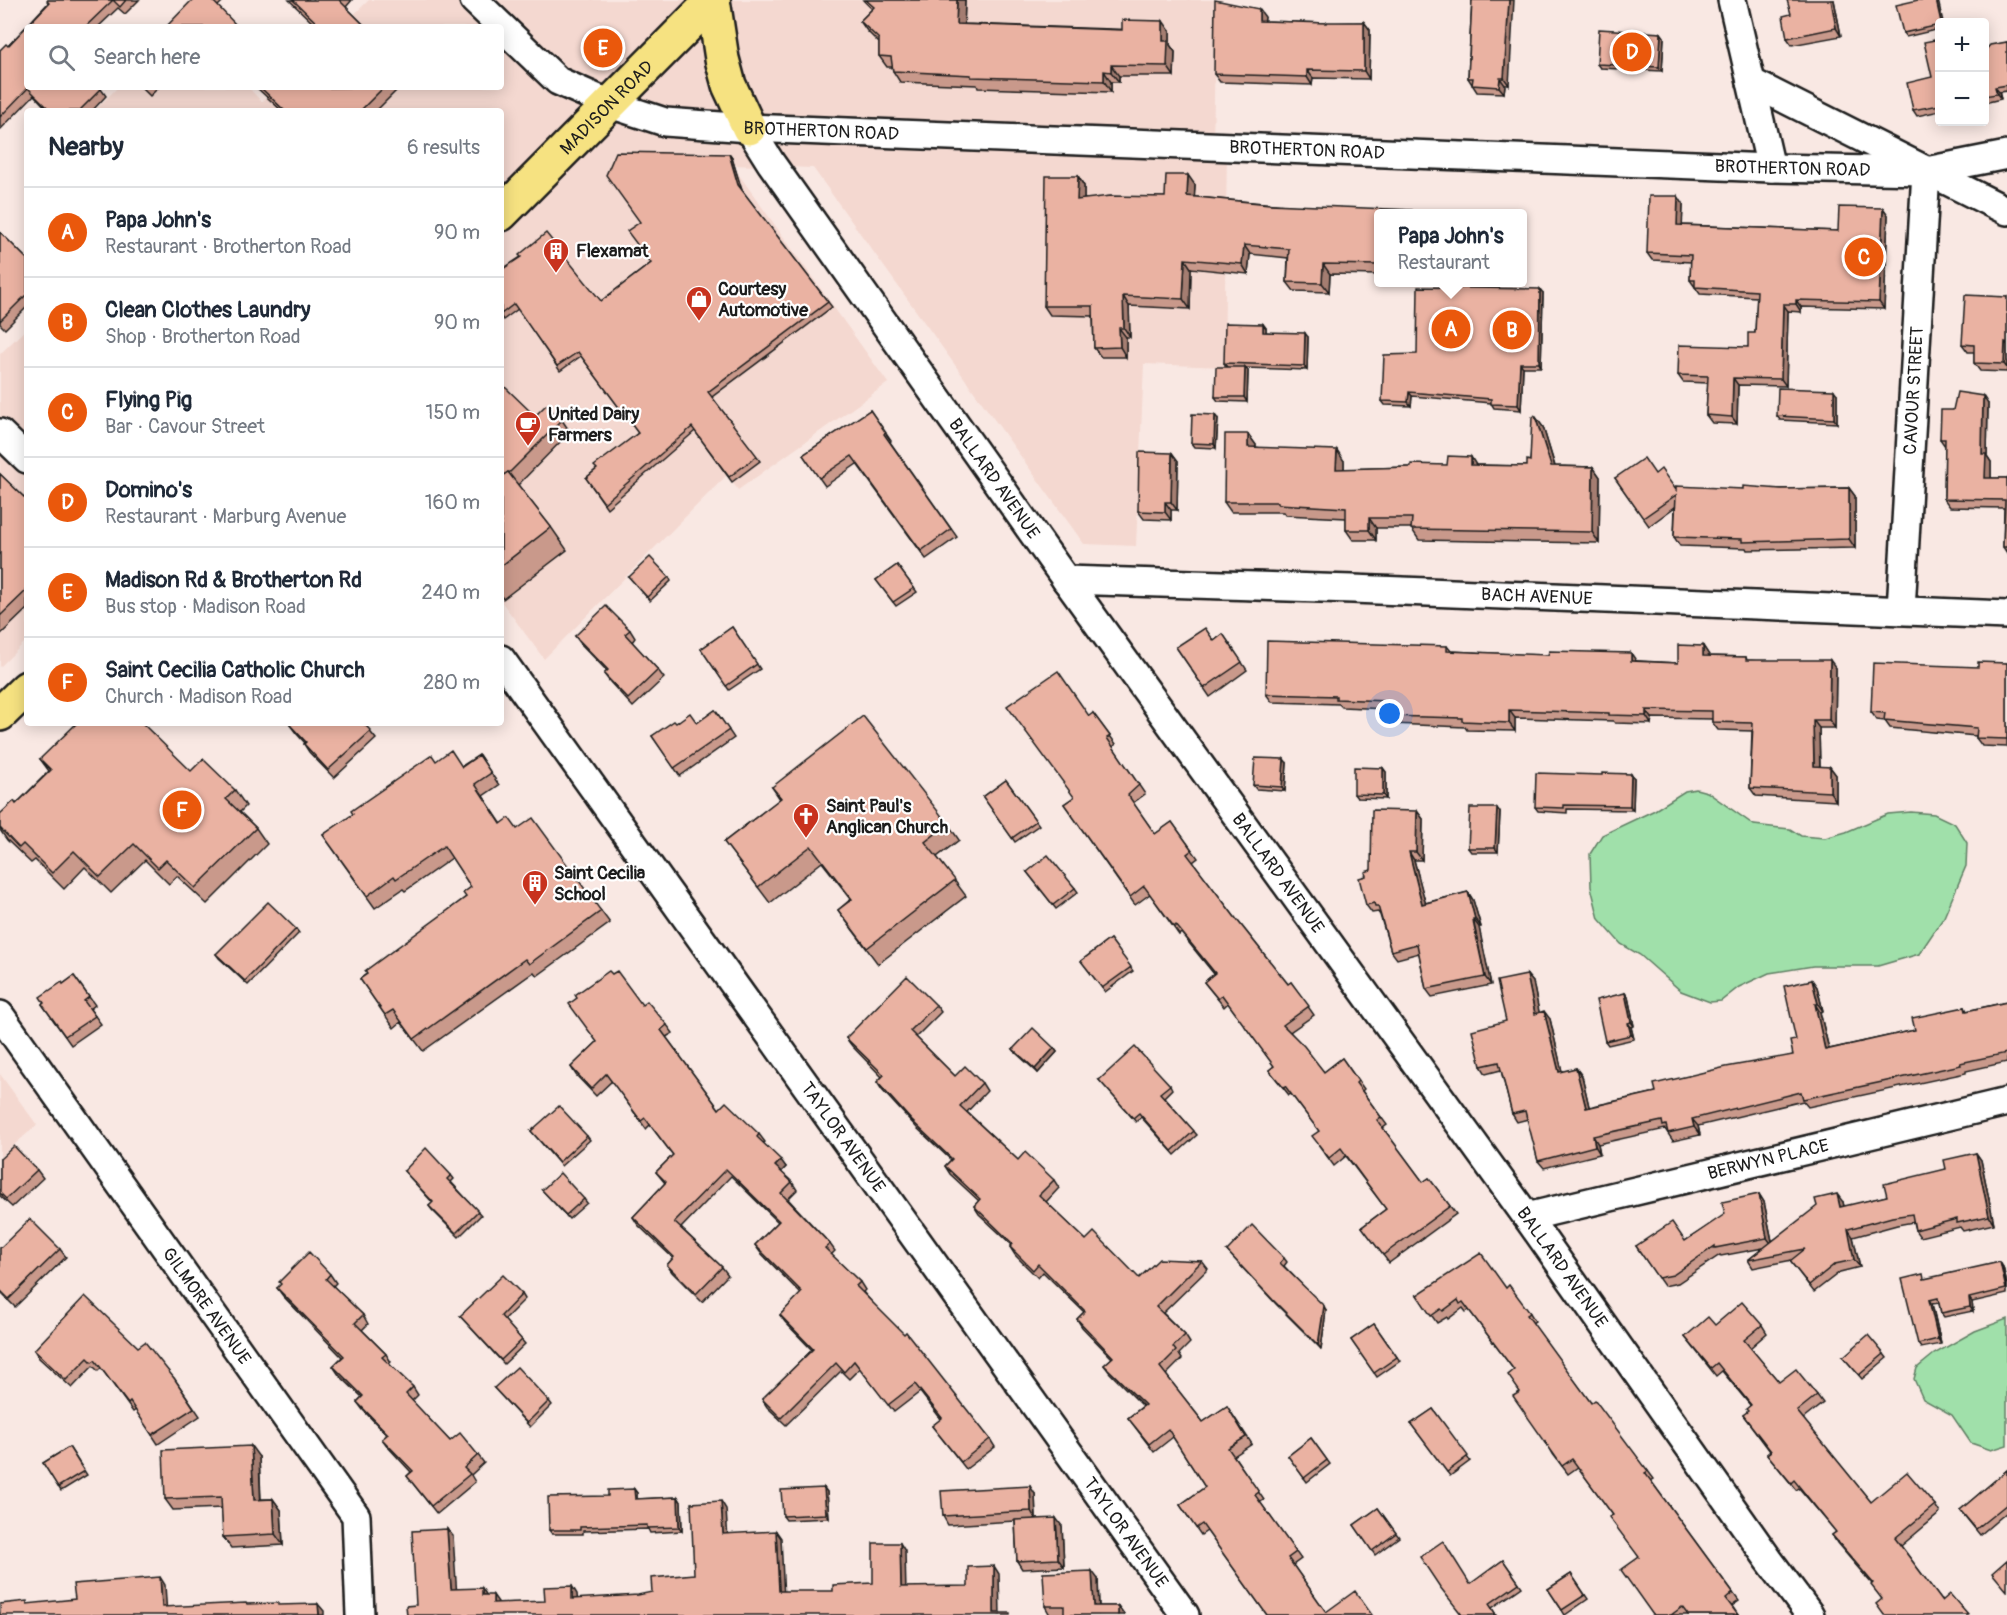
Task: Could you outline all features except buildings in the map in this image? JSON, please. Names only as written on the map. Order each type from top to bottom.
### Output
[{"type":"main road","name":"MADISON ROAD","points":[[504,211],[713,0]]},
{"type":"main road","points":[[713,0],[722,59],[729,85],[749,128]]},
{"type":"main road","points":[[0,714],[24,691]]},
{"type":"street","name":"BROTHERTON ROAD","points":[[474,0],[499,24]]},
{"type":"street","points":[[1732,0],[1771,168]]},
{"type":"street","name":"BROTHERTON ROAD","points":[[504,29],[558,81],[610,104],[665,122],[749,128],[1771,168],[1926,171],[2007,155]]},
{"type":"street","points":[[1751,82],[2007,211]]},
{"type":"street","name":"BALLARD AVENUE","points":[[749,128],[771,163],[1066,580],[1527,1217],[1810,1615]]},
{"type":"street","name":"CAVOUR STREET","points":[[1901,610],[1926,171]]},
{"type":"street","points":[[0,433],[24,456]]},
{"type":"street","name":"BACH AVENUE","points":[[1066,580],[1341,588],[2007,615]]},
{"type":"street","name":"TAYLOR AVENUE","points":[[504,663],[1185,1615]]},
{"type":"street","name":"GILMORE AVENUE","points":[[0,1015],[356,1516],[360,1615]]},
{"type":"street","name":"BERWYN PLACE","points":[[1527,1217],[2007,1102]]},
{"type":"shaded area","points":[[369,0],[1216,0],[1213,147],[1227,148],[1224,367],[1144,364],[1136,546],[1084,544],[813,168],[732,165],[888,383],[738,490],[727,475],[544,659],[504,605],[504,108],[97,108],[115,90],[251,90],[262,102],[275,90],[504,90],[504,24],[344,24]]},
{"type":"shaded area","points":[[24,331],[24,643],[0,667],[0,354]]},
{"type":"shaded area","points":[[0,1074],[37,1125],[0,1157]]},
{"type":"green space","points":[[1696,789],[1707,792],[1754,825],[1790,829],[1801,836],[1825,838],[1846,832],[1888,814],[1911,812],[1934,814],[1955,824],[1967,843],[1966,866],[1944,917],[1919,954],[1878,966],[1813,966],[1769,973],[1739,987],[1721,1001],[1710,1002],[1681,991],[1640,955],[1621,944],[1599,919],[1591,887],[1590,854],[1602,835],[1655,810],[1685,791]]},
{"type":"green space","points":[[2007,1319],[2007,1445],[1991,1450],[1971,1443],[1952,1415],[1923,1399],[1914,1379],[1917,1368],[1934,1354],[1975,1331]]},
{"type":"place","name":"Madison Rd & Brotherton Rd","points":[[603,48]]},
{"type":"place","name":"Domino's","points":[[1632,52]]},
{"type":"place","name":"Flying Pig","points":[[1864,257]]},
{"type":"place","name":"Flexamat","points":[[556,274]]},
{"type":"place","name":"Courtesy Automotive","points":[[699,322]]},
{"type":"place","name":"Papa John's","points":[[1451,329]]},
{"type":"place","name":"Clean Clothes Laundry","points":[[1512,330]]},
{"type":"place","name":"United Dairy Farmers","points":[[528,447]]},
{"type":"place","name":"Saint Cecilia Catholic Church","points":[[182,810]]},
{"type":"place","name":"Saint Paul's Anglican Church","points":[[806,839]]},
{"type":"place","name":"Saint Cecilia School","points":[[535,906]]}]
